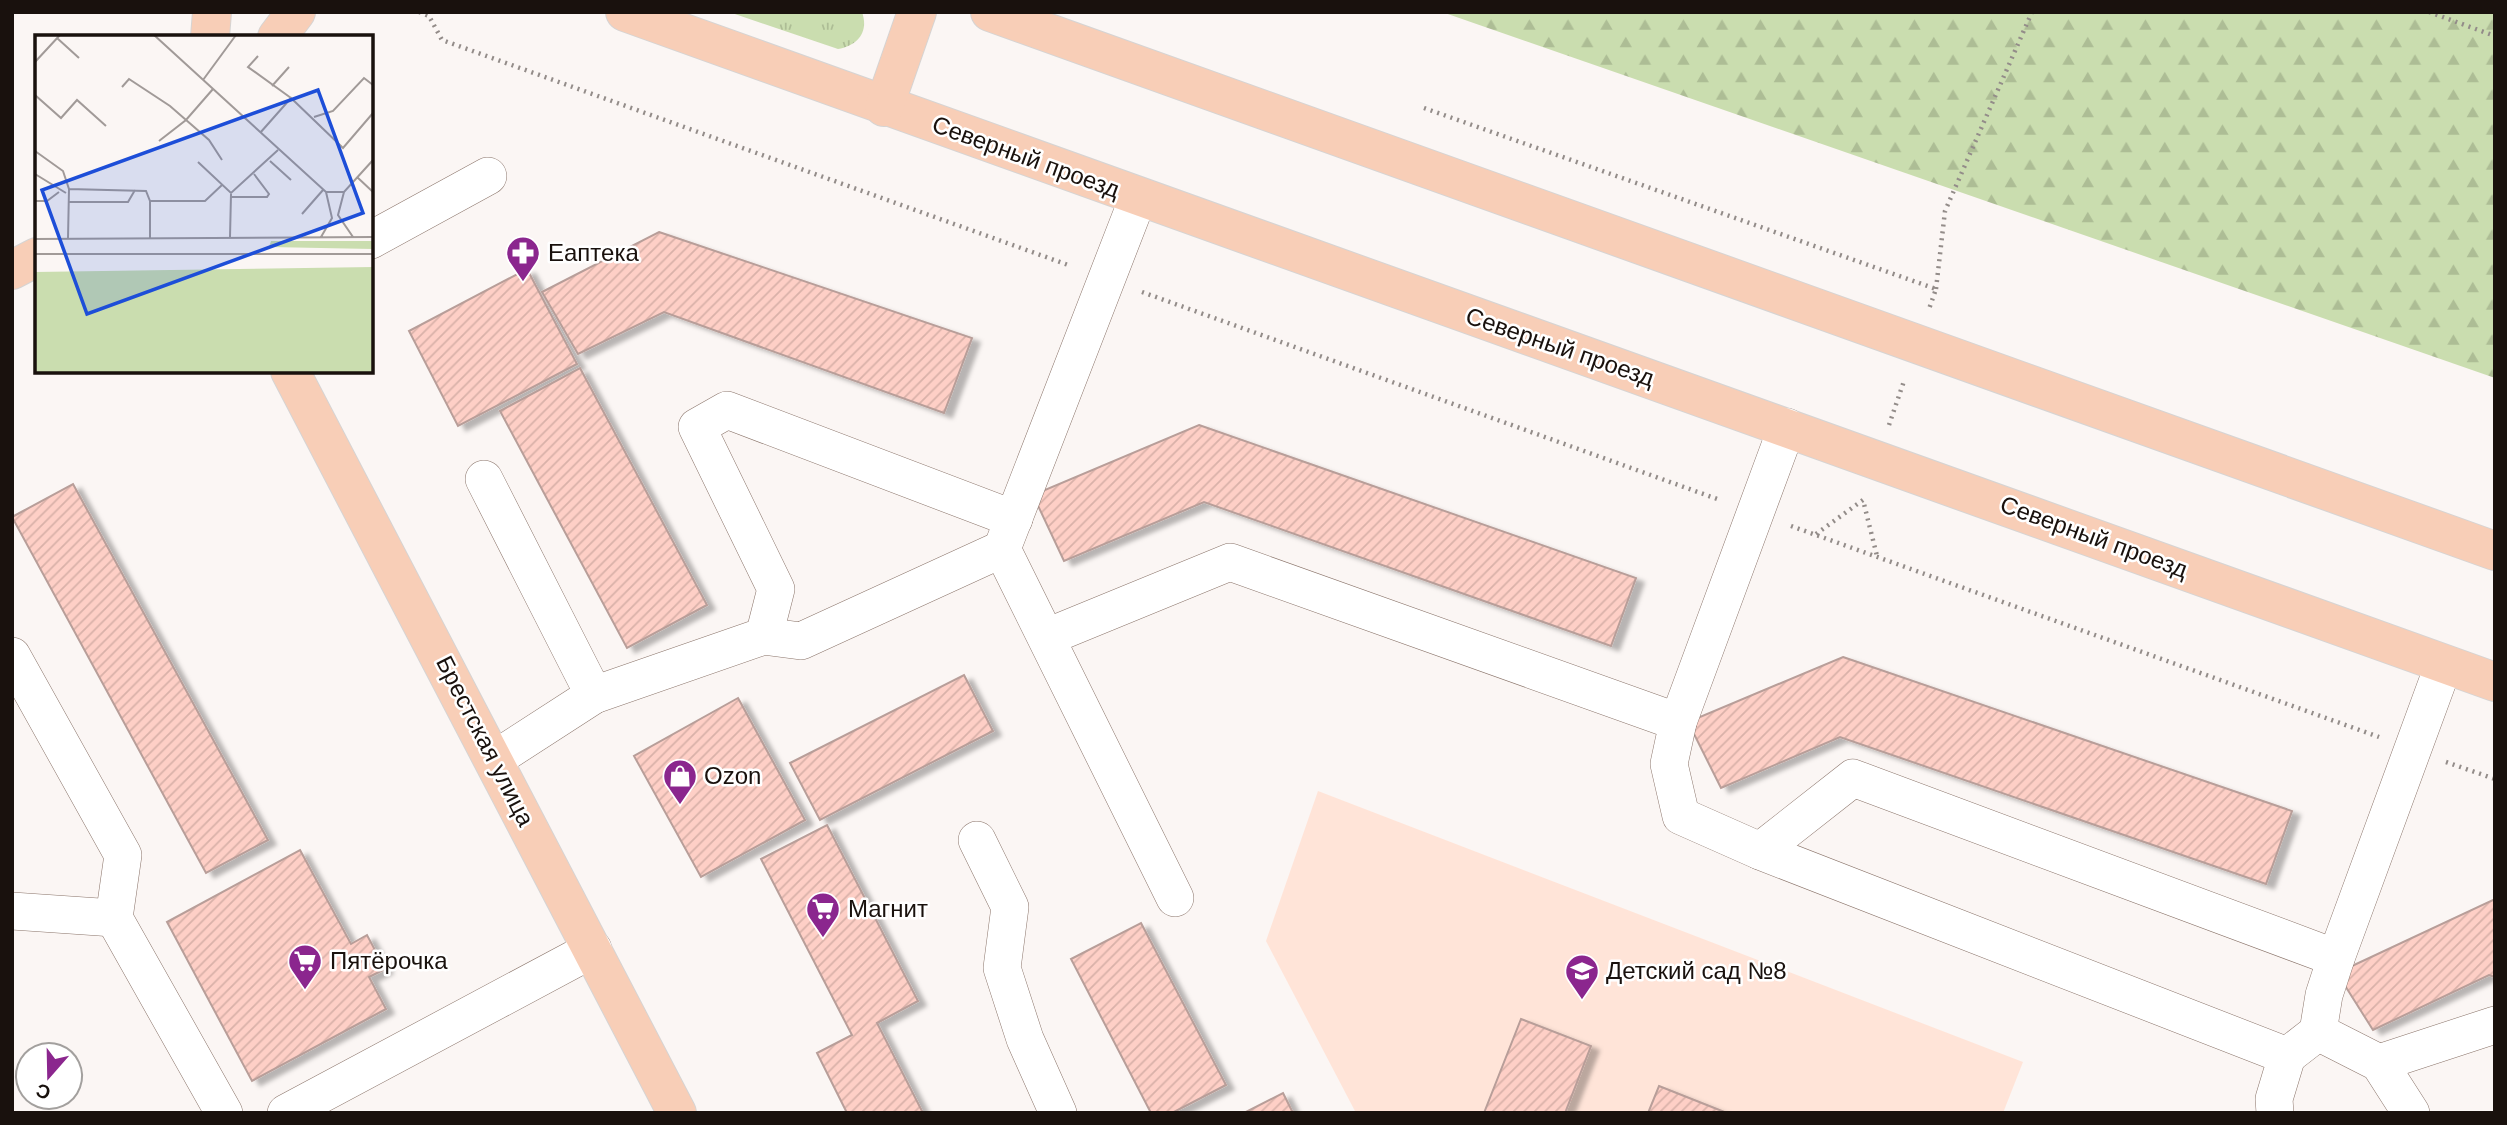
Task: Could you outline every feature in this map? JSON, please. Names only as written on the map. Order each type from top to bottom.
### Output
[{"type":"main road","points":[[210,35],[212,12]]},
{"type":"main road","points":[[279,35],[296,12]]},
{"type":"main road","name":"Северный проезд","points":[[625,12],[2495,682]]},
{"type":"main road","points":[[884,107],[917,12]]},
{"type":"main road","points":[[990,12],[2495,551]]},
{"type":"main road","points":[[12,270],[35,258]]},
{"type":"main road","name":"Брестская улица","points":[[291,373],[495,759],[677,1113]]},
{"type":"lane","points":[[373,239],[488,176]]},
{"type":"lane","points":[[495,759],[594,695],[764,636],[801,641],[1008,534],[1138,198]]},
{"type":"lane","points":[[764,636],[776,589],[697,426],[727,410],[1008,534],[1048,637],[1175,898]]},
{"type":"lane","points":[[1787,427],[1678,722],[1669,764],[1681,816],[1760,851],[2287,1056]]},
{"type":"lane","points":[[484,479],[594,695]]},
{"type":"lane","points":[[1048,637],[1230,562],[1678,722]]},
{"type":"lane","points":[[12,656],[123,855],[114,918],[224,1113]]},
{"type":"lane","points":[[2275,1113],[2274,1099],[2287,1056],[2318,1032],[2324,995],[2336,958],[2444,664]]},
{"type":"lane","points":[[1760,851],[1853,778],[2336,958]]},
{"type":"lane","points":[[977,840],[1010,907],[1002,968],[1024,1039],[1058,1113]]},
{"type":"lane","points":[[12,911],[114,918]]},
{"type":"lane","points":[[286,1113],[593,949]]},
{"type":"lane","points":[[2379,1063],[2495,1025]]},
{"type":"lane","points":[[2318,1032],[2379,1063],[2411,1113]]},
{"type":"path","points":[[419,12],[429,16],[442,40],[2495,779]]},
{"type":"path","points":[[1927,317],[1936,289],[1945,211],[2032,12]]},
{"type":"path","points":[[2429,12],[2495,36]]},
{"type":"path","points":[[1424,108],[1936,289]]},
{"type":"path","points":[[1887,429],[1904,380]]},
{"type":"path","points":[[1816,534],[1863,500],[1877,557]]},
{"type":"shaded area","name":"Детский сад №8","points":[[1318,791],[2023,1062],[2003,1113],[1356,1113],[1266,941]]},
{"type":"green space","points":[[729,12],[862,12],[864,26],[856,41],[838,49]]},
{"type":"green space","points":[[1442,12],[2495,12],[2495,378]]},
{"type":"building","points":[[659,232],[972,338],[944,413],[664,312],[578,354],[542,292]]},
{"type":"building","points":[[527,269],[577,364],[458,426],[409,331]]},
{"type":"building","points":[[580,368],[707,605],[627,648],[500,411]]},
{"type":"building","points":[[1199,425],[1636,578],[1611,646],[1204,502],[1064,561],[1033,495]]},
{"type":"building","points":[[73,484],[268,840],[206,873],[12,517]]},
{"type":"building","points":[[1843,657],[2292,811],[2266,884],[1840,737],[1721,788],[1688,722]]},
{"type":"building","points":[[964,675],[993,731],[820,820],[790,763]]},
{"type":"building","points":[[738,698],[805,820],[701,877],[634,756]]},
{"type":"building","points":[[827,825],[918,1001],[877,1023],[923,1113],[847,1113],[817,1053],[852,1035],[761,859]]},
{"type":"building","points":[[300,850],[351,944],[367,935],[385,969],[369,977],[386,1009],[252,1081],[167,922]]},
{"type":"building","points":[[2495,899],[2495,977],[2489,975],[2373,1030],[2337,973]]},
{"type":"building","points":[[1141,923],[1226,1085],[1172,1113],[1151,1113],[1071,959]]},
{"type":"building","points":[[1521,1019],[1591,1046],[1565,1113],[1484,1113]]},
{"type":"building","points":[[1659,1086],[1727,1113],[1648,1113]]},
{"type":"building","points":[[1283,1093],[1293,1113],[1244,1113]]},
{"type":"place","name":"Еаптека","points":[[523,283]]},
{"type":"place","name":"Ozon","points":[[680,806]]},
{"type":"place","name":"Магнит","points":[[823,939]]},
{"type":"place","name":"Пятёрочка","points":[[305,991]]},
{"type":"place","name":"Детский сад №8","points":[[1582,1001]]}]
